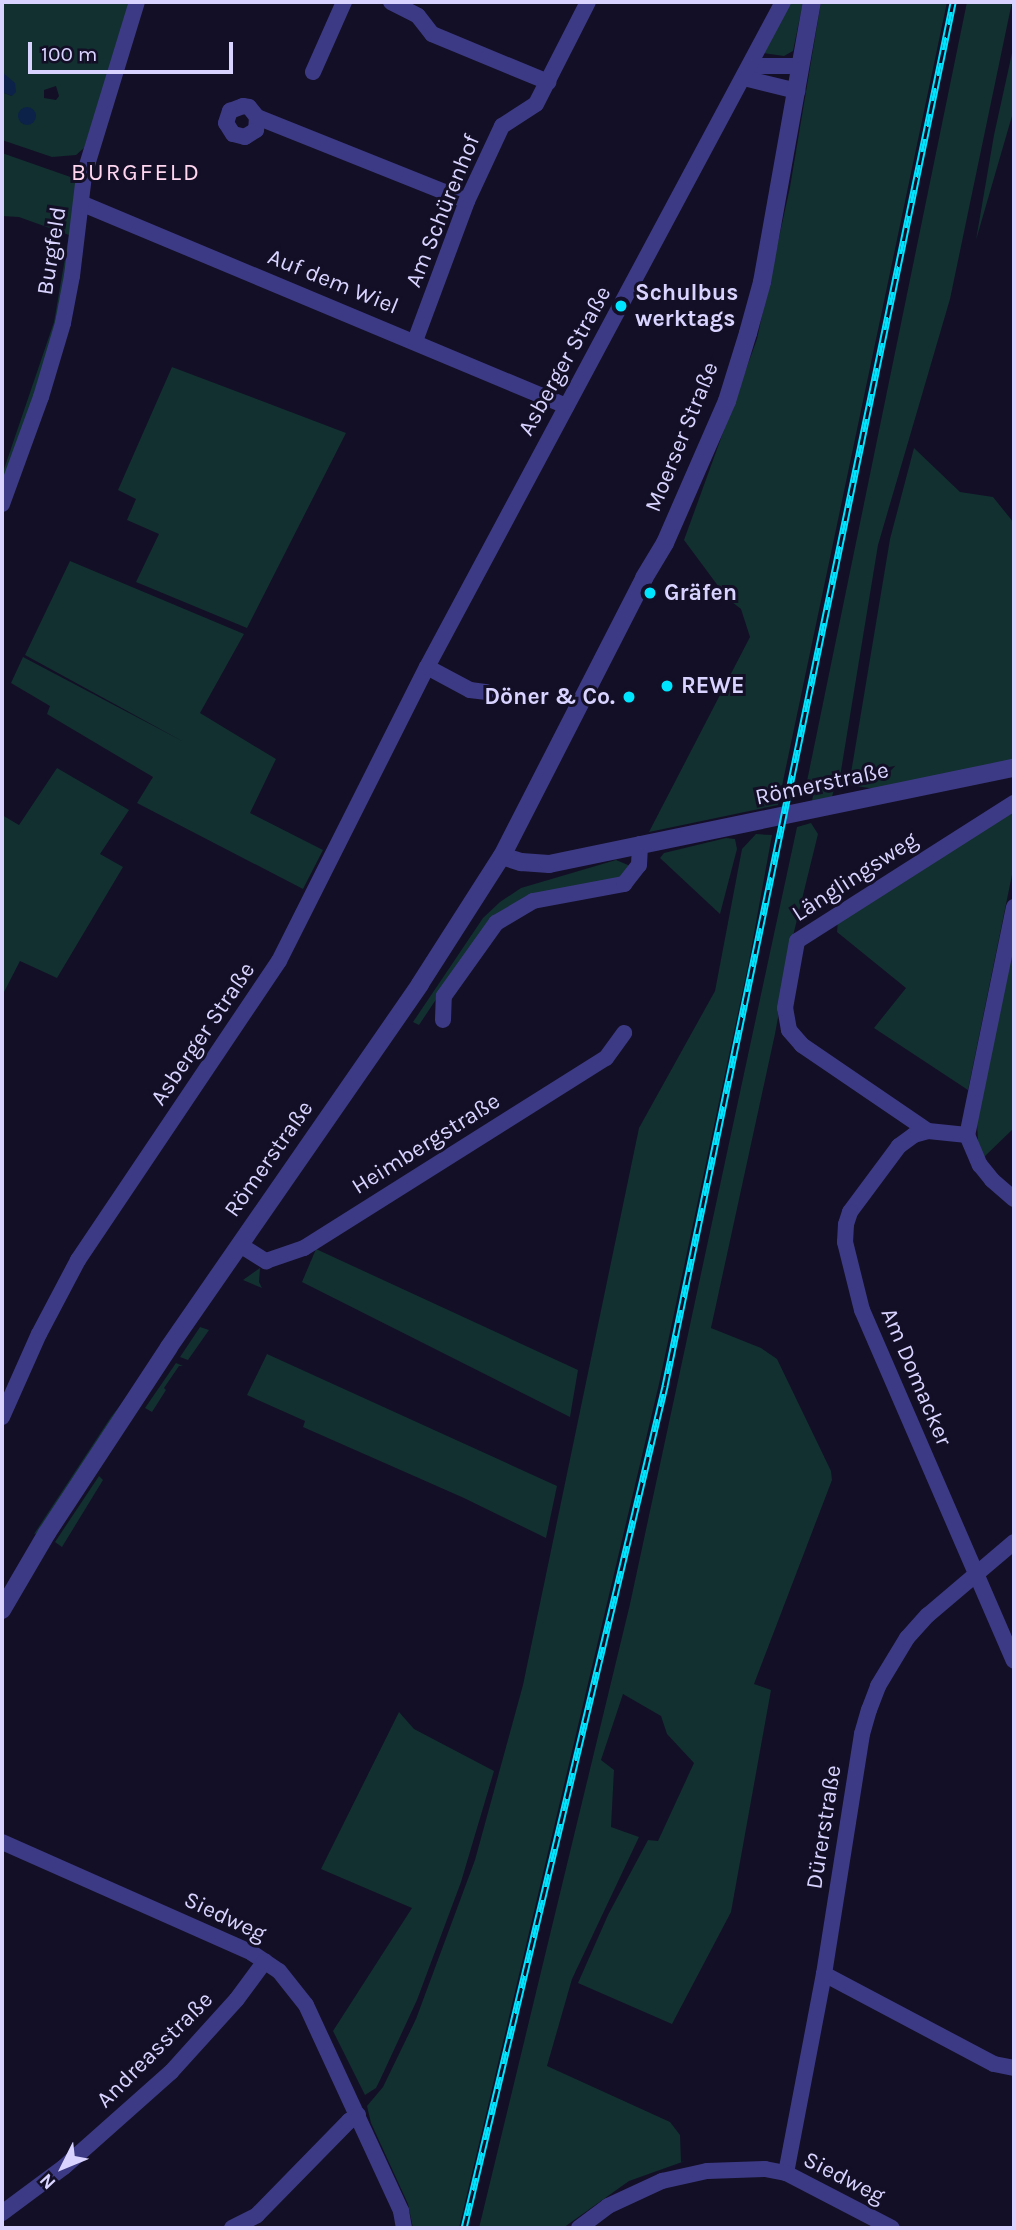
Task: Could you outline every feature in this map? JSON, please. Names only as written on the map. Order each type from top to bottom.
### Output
[{"type":"street","name":"Burgfeld","points":[[2,504],[41,397],[63,323],[83,204],[84,175],[137,2]]},
{"type":"street","points":[[313,72],[344,2]]},
{"type":"street","points":[[391,2],[418,16],[432,34],[548,82]]},
{"type":"street","name":"Am Schürenhof","points":[[415,341],[467,201],[502,126],[536,104],[588,2]]},
{"type":"street","name":"Asberger Straße","points":[[2,1418],[39,1334],[78,1260],[279,961],[427,667],[748,72],[783,2]]},
{"type":"street","name":"Moerser Straße","points":[[502,856],[667,538],[727,401],[762,282],[812,2]]},
{"type":"street","points":[[748,72],[801,66]]},
{"type":"street","points":[[748,72],[797,92]]},
{"type":"street","points":[[257,117],[467,201]]},
{"type":"street","name":"Auf dem Wiel","points":[[83,204],[566,406]]},
{"type":"street","points":[[427,667],[470,690],[487,692]]},
{"type":"street","name":"Römerstraße","points":[[2,1610],[47,1534],[240,1245],[420,985],[502,856],[521,862],[550,864],[1014,768]]},
{"type":"street","name":"Länglingsweg","points":[[967,1135],[929,1131],[802,1045],[789,1030],[785,1008],[797,941],[1014,803]]},
{"type":"street","points":[[443,1020],[444,996],[496,923],[533,901],[624,884],[639,865],[640,844]]},
{"type":"street","points":[[1014,907],[967,1135],[980,1165],[992,1180],[1014,1199]]},
{"type":"street","name":"Heimbergstraße","points":[[240,1245],[266,1261],[304,1248],[606,1058],[624,1033]]},
{"type":"street","name":"Am Domacker","points":[[929,1131],[914,1135],[900,1146],[850,1212],[845,1242],[862,1310],[1014,1661]]},
{"type":"street","name":"Dürerstraße","points":[[786,2173],[824,1973],[869,1710],[878,1686],[907,1638],[928,1615],[1014,1542]]},
{"type":"street","name":"Siedweg","points":[[2,1842],[265,1961],[279,1972],[306,2005],[401,2211],[404,2228]]},
{"type":"street","name":"Andreasstraße","points":[[2,2213],[64,2167],[171,2072],[237,1999],[265,1961]]},
{"type":"street","points":[[824,1973],[994,2064],[1014,2068]]},
{"type":"street","points":[[232,2228],[257,2214],[358,2115]]},
{"type":"street","name":"Siedweg","points":[[579,2228],[608,2206],[662,2181],[707,2171],[765,2169],[786,2173],[892,2228]]},
{"type":"green space","points":[[2,2],[132,2],[84,148],[76,155],[52,157],[2,140],[2,92],[12,96],[2,72]],"holes":[[[56,86],[59,96],[56,100],[44,98],[44,90]]]},
{"type":"green space","points":[[788,2],[803,2],[793,51],[784,56],[763,53]]},
{"type":"green space","points":[[821,2],[947,2],[778,805],[649,832],[750,637],[741,609],[727,598],[684,540],[757,339],[790,187]]},
{"type":"green space","points":[[967,2],[1012,2],[950,299],[878,545],[839,783],[835,785],[832,797],[812,801],[815,785],[806,786]]},
{"type":"green space","points":[[1014,44],[1014,109],[976,240],[994,135]]},
{"type":"green space","points":[[2,153],[79,180],[58,325],[2,489],[2,475],[54,322],[69,235],[19,217],[2,216]]},
{"type":"green space","points":[[172,367],[346,433],[247,628],[136,582],[159,534],[127,520],[136,499],[118,490]]},
{"type":"green space","points":[[914,448],[960,492],[993,497],[1014,523],[1014,761],[876,789],[849,785],[890,539]]},
{"type":"green space","points":[[70,561],[244,634],[200,713],[276,759],[250,813],[323,850],[303,889],[137,803],[153,777],[47,714],[50,706],[11,683],[23,657],[184,742],[25,655]]},
{"type":"green space","points":[[57,768],[129,810],[100,854],[123,867],[57,978],[20,961],[2,996],[2,815],[19,825]]},
{"type":"green space","points":[[1014,809],[1014,865],[968,1090],[874,1028],[906,988],[837,932],[838,920]]},
{"type":"green space","points":[[811,823],[818,834],[792,940],[775,1034],[711,1328],[761,1348],[777,1359],[831,1471],[832,1480],[754,1684],[771,1690],[731,1912],[672,2024],[578,1983],[608,1915],[648,1840],[658,1841],[694,1763],[667,1734],[661,1716],[623,1694],[601,1760],[614,1770],[611,1827],[639,1837],[572,1979],[547,2066],[670,2122],[680,2135],[681,2162],[685,2161],[629,2181],[563,2228],[479,2228],[630,1604],[797,827]]},
{"type":"green space","points":[[756,834],[772,835],[749,961],[659,1384],[459,2228],[413,2228],[408,2204],[371,2123],[367,2106],[383,2087],[416,2019],[475,1860],[523,1685],[639,1128],[715,991],[742,849]]},
{"type":"green space","points":[[726,838],[735,839],[737,849],[720,914],[660,858],[664,853]]},
{"type":"green space","points":[[616,860],[628,865],[629,872],[623,878],[516,903],[439,995],[419,1025],[413,1022],[483,918],[500,902],[521,888]]},
{"type":"green space","points":[[1014,935],[1014,1128],[984,1157],[978,1142],[977,1122]]},
{"type":"green space","points":[[316,1249],[578,1370],[570,1417],[302,1282]]},
{"type":"green space","points":[[260,1268],[259,1282],[262,1288],[243,1280]]},
{"type":"green space","points":[[200,1327],[209,1330],[188,1360],[180,1357]]},
{"type":"green space","points":[[267,1354],[557,1486],[546,1538],[464,1498],[303,1427],[305,1421],[247,1395]]},
{"type":"green space","points":[[176,1363],[183,1366],[179,1366],[164,1388],[166,1390],[152,1412],[145,1408]]},
{"type":"green space","points":[[137,1384],[38,1533],[34,1534],[111,1417]]},
{"type":"green space","points":[[99,1476],[103,1480],[62,1547],[55,1542]]},
{"type":"green space","points":[[399,1712],[414,1729],[494,1771],[461,1882],[417,2000],[376,2088],[365,2095],[333,2031],[412,1908],[321,1869]]},
{"type":"water","points":[[2,72],[15,83],[16,92],[12,96],[2,92]]},
{"type":"water","points":[[27,107],[33,110],[36,116],[33,122],[27,125],[21,122],[18,116],[21,110]]},
{"type":"railway","points":[[464,2228],[665,1386],[953,2]]},
{"type":"place","name":"Schulbus werktags","points":[[621,306]]},
{"type":"place","name":"Gräfen","points":[[650,593]]},
{"type":"place","name":"REWE","points":[[667,686]]},
{"type":"place","name":"Döner & Co.","points":[[629,697]]},
{"type":"district","name":"BURGFELD","points":[[136,173]]}]
